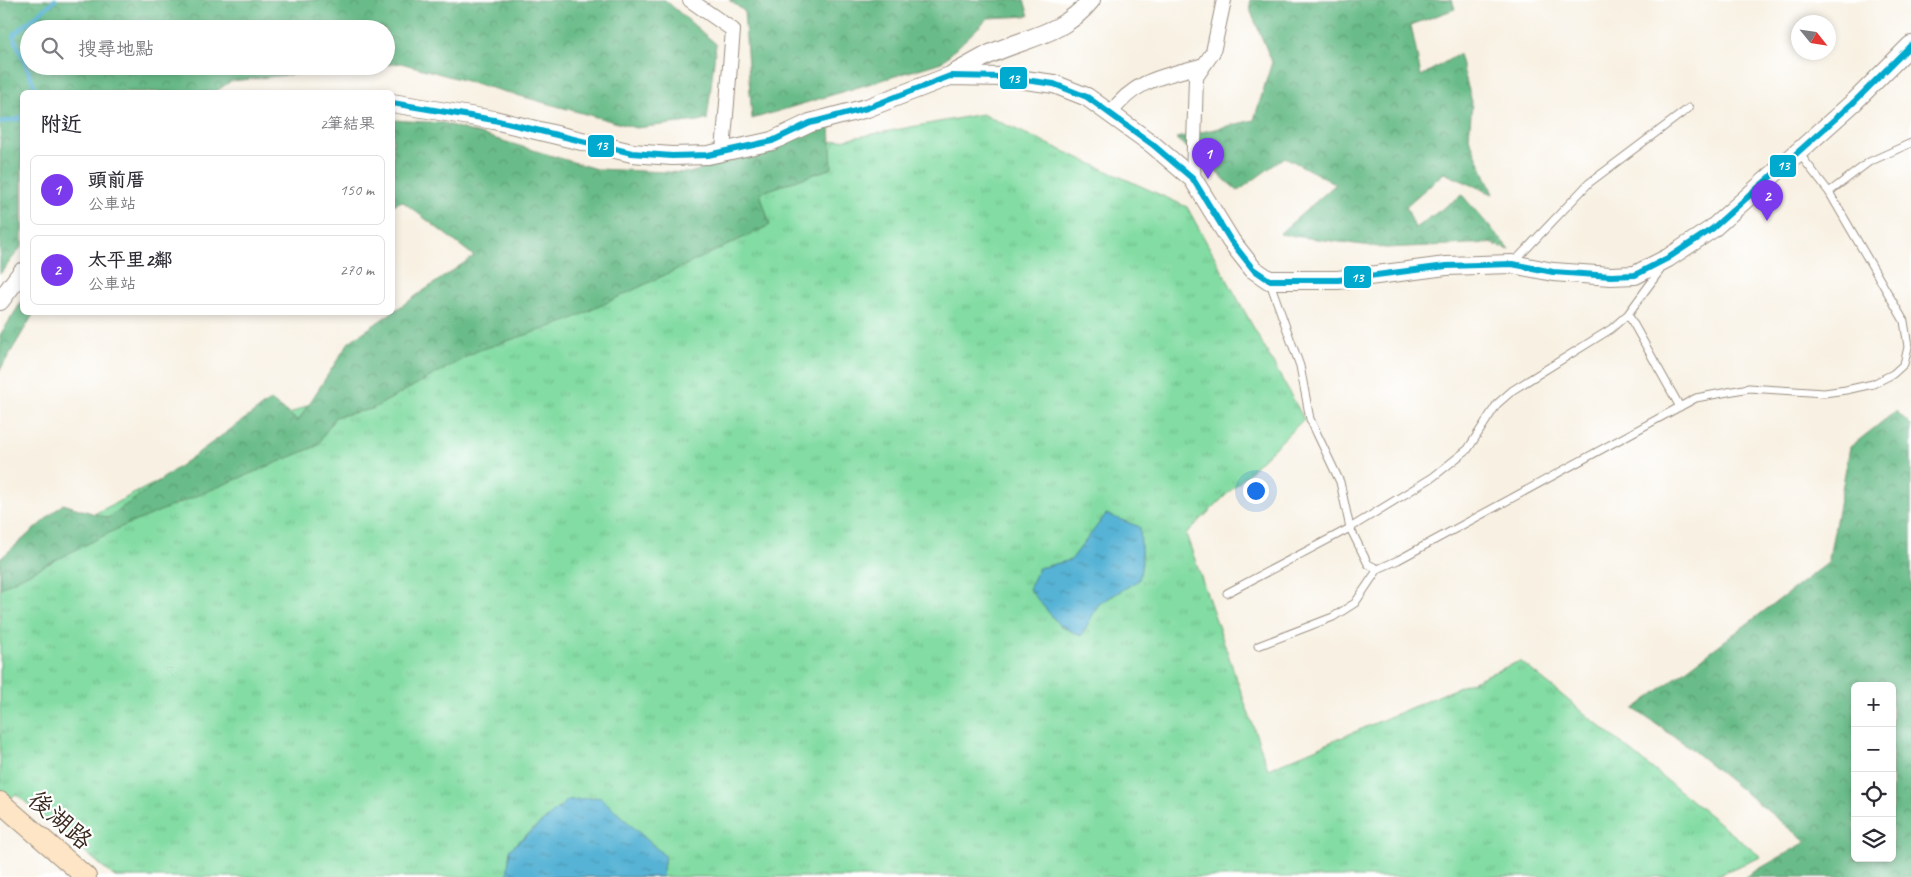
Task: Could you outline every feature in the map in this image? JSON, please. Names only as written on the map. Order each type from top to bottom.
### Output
[{"type":"main road","name":"後湖路","points":[[0,802],[86,877]]},
{"type":"street","points":[[690,0],[733,30],[724,151]]},
{"type":"street","points":[[395,103],[494,120],[632,153],[672,156],[724,151],[772,141],[810,123],[867,108],[950,76],[991,54],[1060,27],[1079,14],[1091,0]]},
{"type":"street","points":[[1193,179],[1196,77],[1213,52],[1224,0]]},
{"type":"street","points":[[950,76],[1003,76],[1054,84],[1087,97],[1111,113],[1193,179],[1231,241],[1253,269],[1269,280],[1338,280],[1446,266],[1512,264],[1553,272],[1611,276],[1635,275],[1668,258],[1712,229],[1854,102],[1911,45]]},
{"type":"street","points":[[1111,113],[1120,100],[1143,83],[1204,65]]},
{"type":"street","points":[[0,301],[20,275]]},
{"type":"lane","points":[[1512,264],[1589,183],[1689,108]]},
{"type":"lane","points":[[1829,192],[1869,162],[1911,143]]},
{"type":"lane","points":[[1258,646],[1334,617],[1355,603],[1378,569],[1398,560],[1696,398],[1749,388],[1824,393],[1873,384],[1892,374],[1904,364],[1908,348],[1908,319],[1829,192],[1798,152]]},
{"type":"lane","points":[[1227,593],[1350,528],[1433,477],[1468,449],[1497,404],[1513,390],[1611,329],[1628,314],[1668,258]]},
{"type":"lane","points":[[1269,280],[1300,366],[1310,419],[1340,482],[1350,528],[1368,564],[1378,569]]},
{"type":"lane","points":[[1628,314],[1680,408]]},
{"type":"green space","points":[[0,0],[665,0],[716,44],[707,120],[636,128],[401,63],[395,64],[395,20],[20,20],[20,75],[287,75],[231,81],[218,90],[20,90],[20,249],[0,274]]},
{"type":"green space","points":[[729,0],[1024,0],[1029,16],[988,18],[942,62],[752,119],[744,11]]},
{"type":"green space","points":[[1250,0],[1452,0],[1455,9],[1411,25],[1421,76],[1459,54],[1472,102],[1469,138],[1493,194],[1444,173],[1406,206],[1415,228],[1462,195],[1510,250],[1490,243],[1386,248],[1279,234],[1336,184],[1285,157],[1238,191],[1176,138],[1254,120],[1272,62],[1251,12]]},
{"type":"green space","points":[[982,114],[1187,207],[1304,419],[1186,534],[1268,769],[1520,661],[1761,857],[1712,877],[115,877],[16,794],[0,806],[0,562],[819,144]]},
{"type":"green space","points":[[395,120],[443,123],[596,169],[689,173],[756,153],[830,124],[832,168],[760,193],[770,225],[568,321],[477,351],[372,409],[335,417],[317,446],[119,528],[0,588],[0,559],[63,504],[108,518],[271,400],[298,421],[349,342],[388,315],[395,315],[395,310],[474,256],[402,201],[395,204]]},
{"type":"green space","points":[[20,304],[20,315],[33,315],[0,370],[0,335]]},
{"type":"green space","points":[[1896,411],[1911,425],[1911,877],[1745,877],[1806,842],[1685,744],[1634,709],[1828,563],[1850,447]]},
{"type":"water","points":[[1106,514],[1140,527],[1142,563],[1139,580],[1099,604],[1081,636],[1059,625],[1029,589],[1039,568],[1071,560]]},
{"type":"water","points":[[600,797],[665,856],[662,877],[507,877],[510,849],[568,800]]},
{"type":"waterway","points":[[31,20],[55,0]]},
{"type":"waterway","points":[[20,29],[13,35],[20,52]]},
{"type":"waterway","points":[[30,75],[36,90]]},
{"type":"waterway","points":[[0,122],[20,119]]},
{"type":"transit line","name":"13","points":[[395,104],[494,120],[632,153],[672,156],[708,155],[772,141],[810,123],[867,108],[950,76],[1003,77],[1054,84],[1087,97],[1152,144],[1193,179],[1231,241],[1253,269],[1269,280],[1338,280],[1446,266],[1512,264],[1553,272],[1611,276],[1635,275],[1668,258],[1712,229],[1854,102],[1911,45]]},
{"type":"place","name":"頭前厝","points":[[1208,179]]},
{"type":"place","name":"太平里2鄰","points":[[1767,221]]}]
